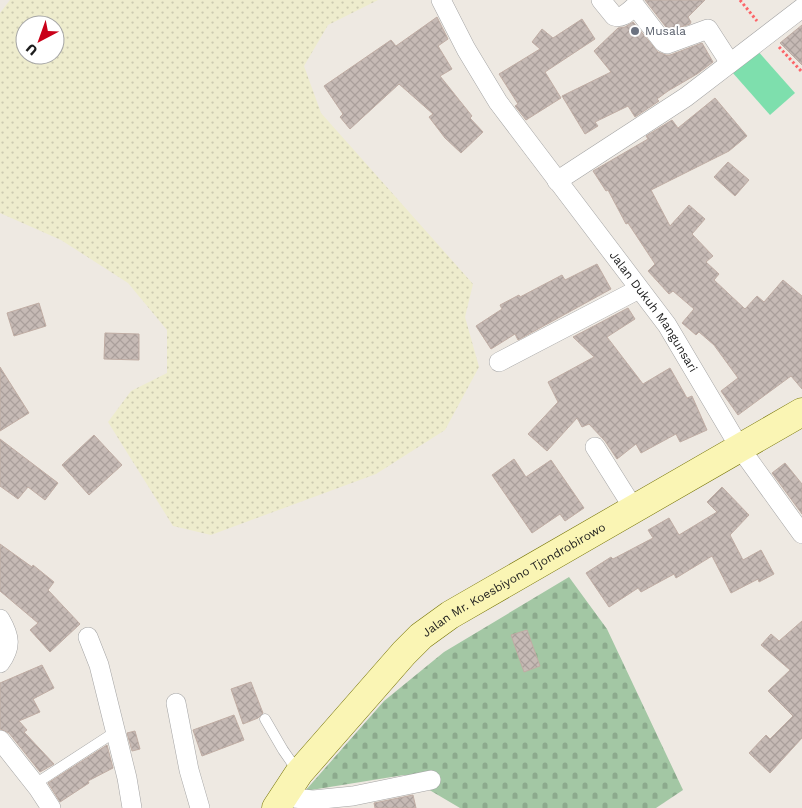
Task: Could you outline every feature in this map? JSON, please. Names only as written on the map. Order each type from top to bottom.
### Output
[{"type":"main road","name":"Jalan Mr. Koesbiyono Tjondrobirowo","points":[[280,803],[300,773],[421,636],[450,615],[802,412]]},
{"type":"street","name":"Jalan Dukuh Mangunsari","points":[[441,0],[466,49],[498,102],[667,325],[740,448],[802,534]]},
{"type":"street","points":[[602,0],[614,16],[617,17],[636,7],[663,42],[667,44],[708,29],[730,63]]},
{"type":"street","points":[[557,181],[686,97],[802,8]]},
{"type":"street","points":[[499,362],[639,289]]},
{"type":"street","points":[[595,448],[634,509]]},
{"type":"street","points":[[0,619],[6,629],[8,653],[0,663]]},
{"type":"street","points":[[88,637],[99,665],[127,778],[132,808]]},
{"type":"street","points":[[176,703],[189,770],[200,808]]},
{"type":"street","points":[[0,740],[51,808]]},
{"type":"street","points":[[280,803],[353,796],[431,780]]},
{"type":"lane","points":[[264,719],[282,750],[300,773]]},
{"type":"lane","points":[[34,784],[115,732]]},
{"type":"path","points":[[740,0],[802,72]]},
{"type":"shaded area","points":[[10,0],[378,0],[328,25],[304,66],[321,113],[473,284],[465,317],[479,367],[445,430],[376,474],[211,535],[173,526],[108,422],[131,391],[167,373],[167,330],[128,283],[61,240],[0,213],[0,13]]},
{"type":"green space","points":[[757,50],[795,93],[770,115],[732,72]]},
{"type":"green space","points":[[569,577],[607,629],[683,790],[656,808],[460,808],[404,775],[305,791],[384,701],[444,652]]},
{"type":"building","points":[[645,0],[705,0],[688,17],[691,22],[690,24],[669,31]]},
{"type":"building","points":[[437,17],[448,39],[438,46],[452,69],[440,76],[472,116],[470,118],[483,132],[461,153],[445,138],[429,117],[433,114],[399,84],[350,129],[340,117],[343,114],[324,86],[391,40],[396,46]]},
{"type":"building","points":[[582,19],[595,39],[545,72],[561,98],[526,120],[515,106],[518,104],[499,74],[540,49],[532,42],[542,29],[553,38]]},
{"type":"building","points":[[633,22],[658,52],[670,55],[702,43],[713,62],[668,91],[657,99],[659,101],[635,117],[628,106],[595,122],[598,126],[585,134],[562,96],[611,72],[594,51],[618,28],[625,27]]},
{"type":"building","points":[[802,25],[802,65],[780,43]]},
{"type":"building","points":[[715,98],[747,136],[729,151],[651,190],[670,226],[689,205],[705,219],[692,234],[713,256],[706,262],[719,274],[714,280],[745,309],[757,296],[764,302],[783,280],[802,296],[802,389],[791,376],[738,415],[721,391],[738,378],[714,345],[699,332],[696,335],[682,323],[694,309],[673,291],[669,294],[648,271],[655,264],[628,223],[626,224],[608,190],[606,191],[593,171],[648,139],[646,136],[672,120],[678,128]]},
{"type":"building","points":[[728,162],[749,180],[735,196],[714,177]]},
{"type":"building","points":[[597,264],[611,289],[518,340],[515,334],[491,349],[476,326],[502,309],[500,305],[519,295],[520,297],[562,275],[565,280]]},
{"type":"building","points":[[39,303],[46,326],[14,336],[7,313]]},
{"type":"building","points":[[628,308],[635,319],[607,337],[643,384],[670,368],[687,398],[692,396],[707,430],[680,442],[676,434],[641,453],[636,444],[617,459],[605,441],[589,424],[582,427],[577,418],[547,451],[528,434],[558,402],[548,382],[594,357],[573,337]]},
{"type":"building","points":[[105,333],[139,334],[139,360],[104,359]]},
{"type":"building","points":[[0,367],[29,413],[0,431]]},
{"type":"building","points":[[94,435],[122,465],[89,495],[62,465]]},
{"type":"building","points":[[0,439],[58,483],[45,500],[28,487],[18,499],[0,486]]},
{"type":"building","points":[[514,459],[526,477],[551,460],[584,508],[565,521],[560,514],[532,533],[492,475]]},
{"type":"building","points":[[785,463],[802,484],[802,514],[772,473]]},
{"type":"building","points":[[722,487],[749,515],[730,535],[743,560],[761,550],[774,574],[759,582],[758,579],[731,593],[712,556],[676,578],[674,574],[641,592],[638,588],[609,607],[586,573],[611,557],[613,559],[653,538],[648,530],[669,518],[679,535],[717,512],[707,502]]},
{"type":"building","points":[[0,544],[32,567],[33,565],[54,582],[48,590],[80,624],[50,652],[30,630],[38,623],[0,591]]},
{"type":"building","points":[[802,621],[802,738],[770,773],[749,753],[766,735],[770,739],[793,716],[768,691],[790,670],[761,645],[771,634],[779,641]]},
{"type":"building","points":[[527,630],[540,666],[524,672],[511,635]]},
{"type":"building","points":[[42,665],[54,688],[33,699],[40,712],[19,721],[27,730],[24,732],[54,764],[40,772],[9,733],[0,729],[0,683]]},
{"type":"building","points":[[251,682],[263,713],[258,718],[243,724],[231,689]]},
{"type":"building","points":[[234,715],[244,740],[202,756],[193,730]]},
{"type":"building","points":[[135,731],[140,749],[132,751],[127,733]]},
{"type":"building","points":[[107,745],[113,768],[88,781],[89,783],[60,802],[48,783]]},
{"type":"building","points":[[413,795],[416,808],[375,808],[374,803]]},
{"type":"place","name":"Musala","points":[[635,31]]}]
